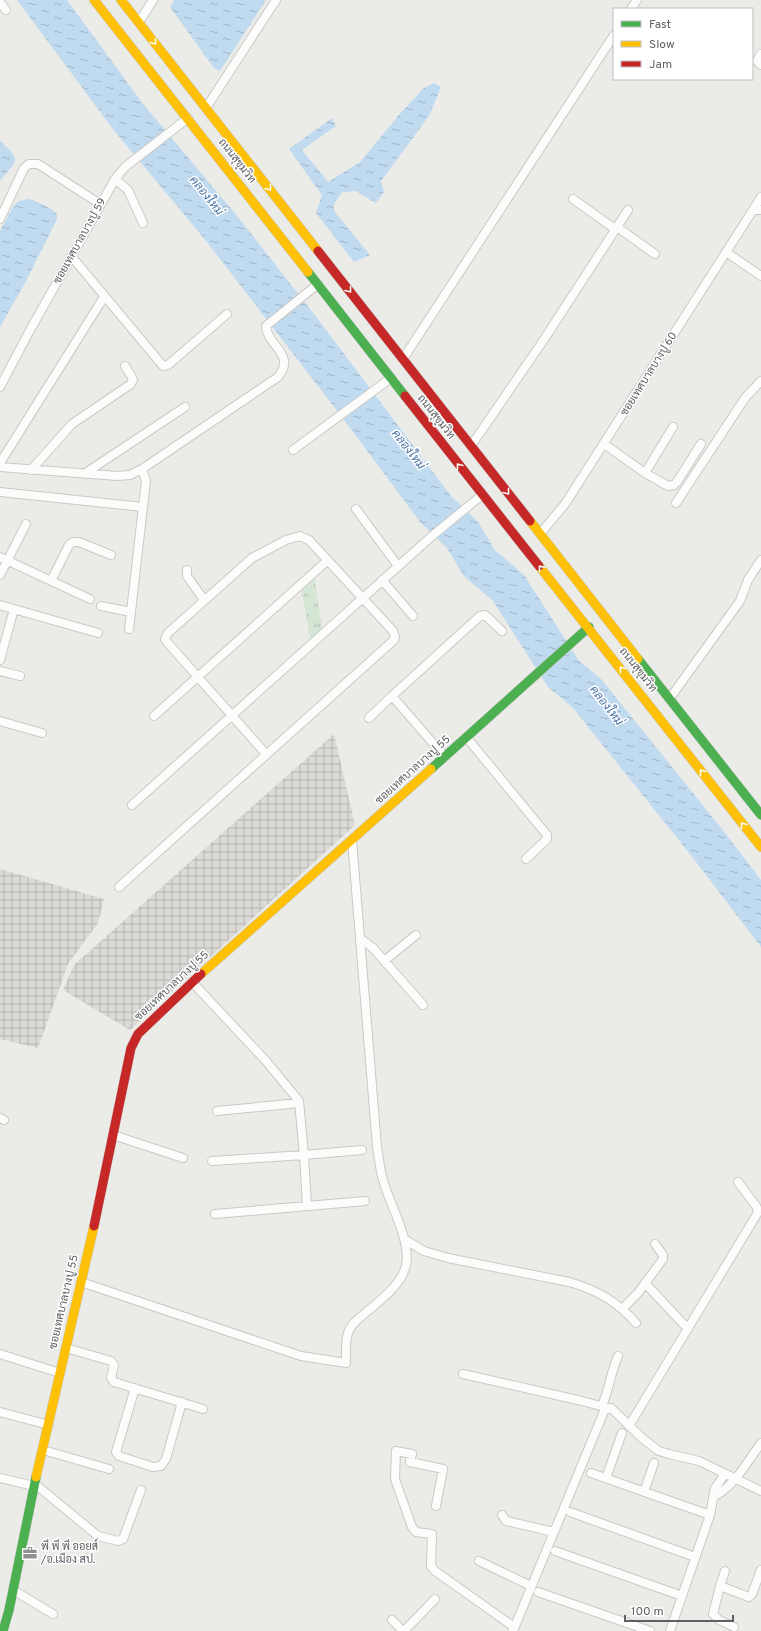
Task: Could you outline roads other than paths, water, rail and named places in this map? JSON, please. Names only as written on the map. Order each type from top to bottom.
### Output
[{"type":"main road","name":"ถนนสุขุมวิท","points":[[94,0],[318,284],[482,496],[589,627],[734,796],[761,815]]},
{"type":"main road","name":"ถนนสุขุมวิท","points":[[121,0],[670,698],[734,796],[761,847]]},
{"type":"main road","name":"ซอยเทศบาลบางปู 55","points":[[3,1625],[13,1590],[113,1135],[127,1064],[134,1040],[143,1028],[192,982],[467,738],[589,627]]},
{"type":"street","points":[[139,22],[154,0]]},
{"type":"street","points":[[206,108],[276,0]]},
{"type":"street","points":[[0,2],[6,10]]},
{"type":"street","points":[[403,359],[613,37]]},
{"type":"street","points":[[761,54],[757,61],[761,66]]},
{"type":"street","name":"ซอยเทศบาลบางปู 59","points":[[0,387],[29,332],[115,179],[126,167],[188,118]]},
{"type":"street","points":[[0,219],[24,168],[29,164],[34,163],[38,164],[100,204]]},
{"type":"street","points":[[115,179],[128,190],[143,223]]},
{"type":"street","name":"ซอยเทศบาลบางปู 60","points":[[540,534],[565,504],[726,252],[757,210],[761,197]]},
{"type":"street","points":[[573,199],[655,254]]},
{"type":"street","points":[[471,446],[545,338],[628,210]]},
{"type":"street","points":[[726,252],[761,276]]},
{"type":"street","points":[[72,257],[160,364],[165,366],[168,366],[227,314]]},
{"type":"street","points":[[0,467],[124,476],[136,473],[273,381],[282,372],[284,367],[283,357],[267,332],[266,329],[268,324],[318,284]]},
{"type":"street","points":[[0,463],[104,297]]},
{"type":"street","points":[[31,470],[72,424],[131,384],[133,379],[125,366]]},
{"type":"street","points":[[292,450],[391,378]]},
{"type":"street","points":[[676,503],[745,398],[760,385]]},
{"type":"street","points":[[84,474],[185,407]]},
{"type":"street","points":[[645,473],[673,427]]},
{"type":"street","points":[[604,444],[665,486],[674,485],[701,444]]},
{"type":"street","points":[[130,629],[146,481],[142,469]]},
{"type":"street","points":[[0,492],[143,507]]},
{"type":"street","points":[[132,805],[382,580],[432,536],[482,496]]},
{"type":"street","points":[[356,509],[398,566]]},
{"type":"street","points":[[0,576],[4,559],[26,524]]},
{"type":"street","points":[[119,887],[394,640],[395,637],[393,631],[309,540],[300,536],[286,540],[252,558],[168,633],[166,639],[167,642],[266,754]]},
{"type":"street","points":[[51,581],[69,545],[73,542],[79,542],[111,555]]},
{"type":"street","points":[[4,559],[90,599]]},
{"type":"street","points":[[154,716],[328,560]]},
{"type":"street","points":[[670,698],[740,601],[748,580],[761,560]]},
{"type":"street","points":[[187,570],[187,576],[204,600]]},
{"type":"street","points":[[382,580],[413,616]]},
{"type":"street","points":[[0,605],[98,633]]},
{"type":"street","points":[[100,606],[131,612]]},
{"type":"street","points":[[0,660],[14,610]]},
{"type":"street","points":[[369,718],[480,616],[485,615],[502,631]]},
{"type":"street","points":[[0,671],[20,676]]},
{"type":"street","points":[[392,696],[445,757]]},
{"type":"street","points":[[0,721],[42,733]]},
{"type":"street","points":[[467,738],[547,835],[547,838],[526,859]]},
{"type":"street","points":[[81,1282],[301,1356],[346,1363],[346,1341],[351,1326],[380,1300],[397,1282],[404,1271],[407,1259],[404,1239],[380,1166],[352,840]]},
{"type":"street","points":[[384,961],[416,935]]},
{"type":"street","points":[[361,939],[373,948],[424,1005]]},
{"type":"street","points":[[192,982],[266,1061],[299,1103],[307,1206]]},
{"type":"street","points":[[217,1111],[299,1103]]},
{"type":"street","points":[[113,1135],[183,1158]]},
{"type":"street","points":[[212,1162],[362,1150]]},
{"type":"street","points":[[631,1423],[757,1214],[758,1210],[756,1206],[738,1182]]},
{"type":"street","points":[[215,1214],[365,1201]]},
{"type":"street","points":[[404,1239],[424,1251],[448,1258],[584,1286],[623,1308],[636,1323]]},
{"type":"street","points":[[623,1308],[645,1283],[663,1258],[661,1251],[655,1244]]},
{"type":"street","points":[[645,1283],[688,1329]]},
{"type":"street","points":[[66,1348],[111,1361],[114,1365],[111,1378],[114,1382],[203,1409]]},
{"type":"street","points":[[0,1354],[60,1373]]},
{"type":"street","points":[[436,1506],[442,1469],[410,1462],[412,1454],[396,1451],[396,1480],[412,1527],[416,1532],[432,1534],[430,1566],[514,1629],[605,1407],[612,1368],[618,1356]]},
{"type":"street","points":[[463,1374],[613,1410],[631,1423],[643,1439],[659,1451],[699,1461],[725,1474],[736,1477],[761,1491]]},
{"type":"street","points":[[135,1388],[116,1452],[119,1456],[153,1467],[161,1466],[164,1463],[182,1402]]},
{"type":"street","points":[[0,1412],[49,1425]]},
{"type":"street","points":[[606,1478],[622,1433]]},
{"type":"street","points":[[715,1496],[725,1491],[761,1443]]},
{"type":"street","points":[[43,1450],[109,1469]]},
{"type":"street","points":[[644,1492],[654,1463]]},
{"type":"street","points":[[591,1473],[710,1515]]},
{"type":"street","points":[[670,1631],[710,1515],[716,1488],[725,1474]]},
{"type":"street","points":[[0,1478],[35,1485],[98,1536],[118,1541],[123,1539],[141,1490]]},
{"type":"street","points":[[570,1512],[695,1557]]},
{"type":"street","points":[[502,1515],[506,1521],[554,1532]]},
{"type":"street","points":[[555,1551],[682,1596]]},
{"type":"street","points":[[479,1561],[531,1586]]},
{"type":"street","points":[[720,1586],[750,1597],[761,1570]]},
{"type":"street","points":[[725,1571],[713,1614],[719,1620],[734,1627]]},
{"type":"street","points":[[13,1590],[54,1614]]},
{"type":"street","points":[[538,1592],[650,1631]]},
{"type":"street","points":[[392,1620],[404,1631],[435,1599]]},
{"type":"water","name":"คลองใหม่","points":[[17,0],[67,0],[143,104],[238,217],[314,314],[451,496],[479,523],[494,549],[524,575],[579,661],[601,679],[722,829],[761,880],[761,947],[690,854],[573,708],[548,687],[493,601],[463,575],[447,548],[420,522],[351,429],[207,242],[112,128]]},
{"type":"water","points":[[174,0],[266,0],[220,71],[214,68],[170,7]]},
{"type":"water","points":[[434,83],[441,87],[429,116],[381,181],[384,192],[376,203],[356,191],[342,192],[334,204],[334,211],[370,255],[354,262],[316,213],[322,195],[289,149],[332,118],[336,126],[302,150],[328,182],[360,162],[398,116],[423,89]]},
{"type":"water","points":[[0,141],[15,157],[15,161],[0,181]]},
{"type":"water","points":[[26,199],[38,202],[50,209],[57,214],[57,219],[26,281],[0,327],[0,231],[17,202]]},
{"type":"place","name":"พี พี พี ออยส์ /อ.เมือง สป.","points":[[30,1553]]}]
